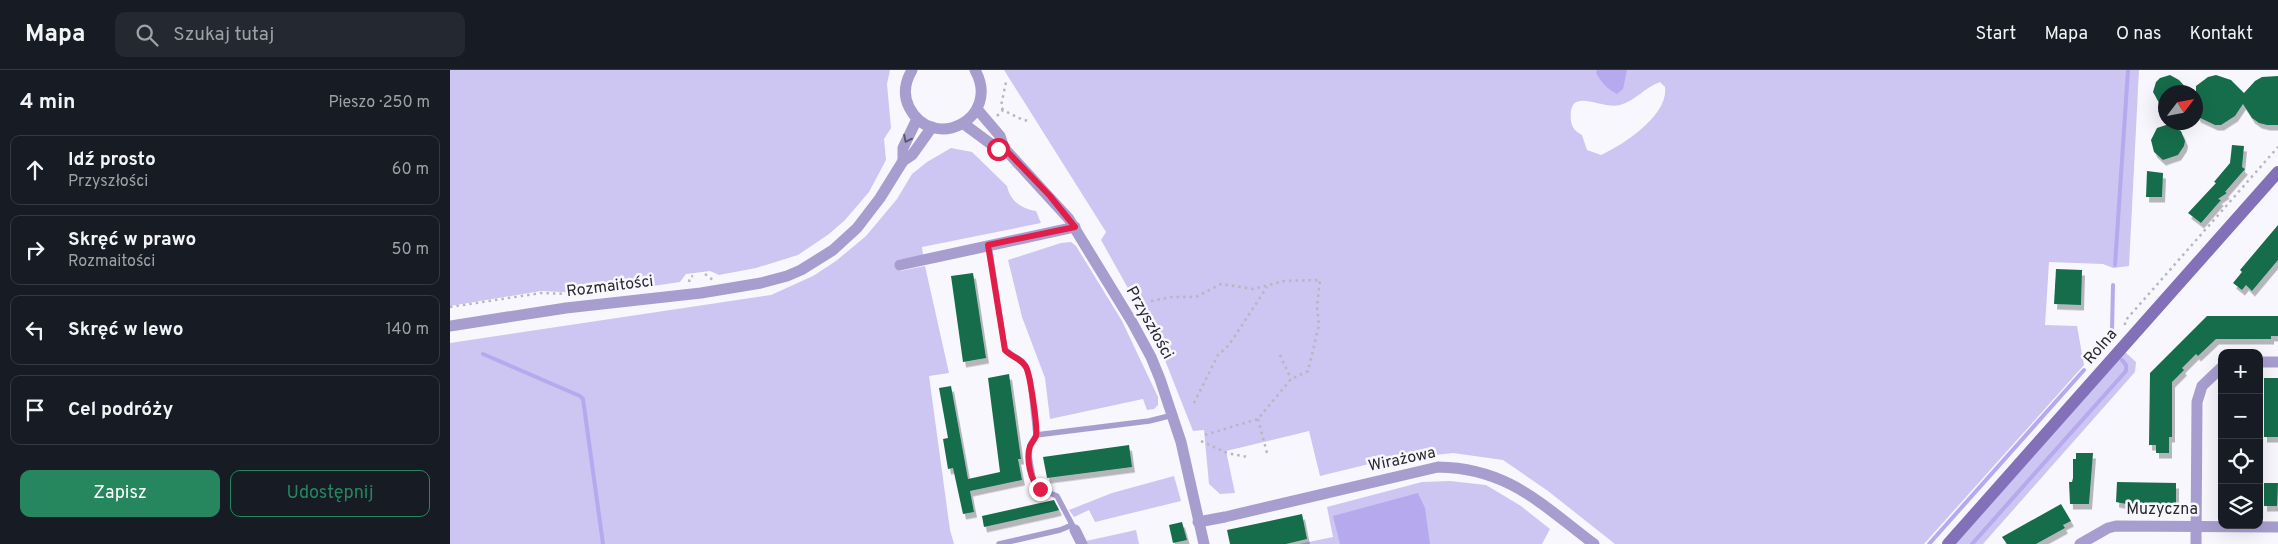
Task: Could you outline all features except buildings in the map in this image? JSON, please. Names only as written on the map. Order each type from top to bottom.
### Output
[{"type":"street","points":[[912,70],[906,86],[906,95],[908,104],[917,119],[932,128],[948,129],[964,124],[977,109],[982,91],[975,70]]},
{"type":"street","name":"Przyszłości","points":[[977,109],[1000,136],[1004,148],[1050,196],[1075,227],[1151,357],[1173,415],[1204,544]]},
{"type":"street","points":[[917,119],[902,148],[903,161],[912,156],[932,128]]},
{"type":"street","name":"Przyszłości","points":[[964,124],[995,147],[1004,148]]},
{"type":"street","name":"Rozmaitości","points":[[450,326],[566,308],[701,293],[775,280],[801,270],[844,241],[880,198],[903,161]]},
{"type":"street","name":"Rolna","points":[[1948,544],[2278,172]]},
{"type":"street","points":[[900,265],[1075,227]]},
{"type":"street","points":[[2263,362],[2278,362]]},
{"type":"street","points":[[2196,544],[2198,395],[2202,386],[2218,371]]},
{"type":"street","name":"Wirażowa","points":[[1198,522],[1438,467],[1463,468],[1489,474],[1524,490],[1594,544]]},
{"type":"street","points":[[1074,527],[1082,544]]},
{"type":"street","name":"Muzyczna","points":[[2080,544],[2111,527],[2278,527]]},
{"type":"lane","points":[[988,245],[1004,344],[1008,354],[1018,359],[1026,367],[1030,379],[1036,435],[1030,446],[1029,456],[1034,483],[1040,489],[1057,496],[1074,527],[999,544]]},
{"type":"lane","points":[[1036,435],[1149,421],[1173,415]]},
{"type":"path","points":[[1006,82],[1001,106],[1003,110],[1023,120],[1030,121]]},
{"type":"path","points":[[992,121],[1003,110]]},
{"type":"path","points":[[705,274],[715,281]]},
{"type":"path","points":[[1151,302],[1172,296],[1196,297],[1221,284],[1253,289],[1267,287],[1284,280],[1320,280],[1317,306],[1319,325],[1308,371],[1291,379],[1258,419],[1201,436]]},
{"type":"path","points":[[1194,403],[1218,355],[1229,345],[1267,287]]},
{"type":"path","points":[[1280,355],[1291,379]]},
{"type":"path","points":[[1258,419],[1267,453]]},
{"type":"path","points":[[1201,441],[1227,453],[1248,457]]},
{"type":"shaded area","points":[[450,70],[890,70],[887,84],[891,128],[884,139],[886,160],[869,192],[845,220],[829,234],[798,255],[756,268],[719,275],[710,271],[686,274],[680,282],[626,290],[582,293],[541,291],[450,306]]},
{"type":"shaded area","points":[[1004,70],[2139,70],[2129,266],[2113,268],[2103,264],[2049,262],[2045,325],[2077,326],[2084,365],[1924,544],[1615,544],[1548,491],[1503,460],[1453,453],[1381,461],[1320,476],[1309,431],[1226,451],[1235,493],[1220,494],[1209,484],[1204,430],[1193,431],[1157,340],[1101,240],[1106,232]],"holes":[[[1660,82],[1665,87],[1664,98],[1660,108],[1643,128],[1621,144],[1601,155],[1587,150],[1582,135],[1572,126],[1571,110],[1574,104],[1579,101],[1612,106],[1620,105],[1630,101]]]},
{"type":"shaded area","points":[[1597,70],[1627,70],[1623,89],[1617,94],[1610,90],[1596,73]]},
{"type":"shaded area","points":[[951,148],[972,152],[1007,186],[1011,196],[1017,203],[1036,211],[1041,223],[922,247],[923,255],[898,260],[900,271],[925,266],[949,373],[929,376],[950,530],[954,544],[450,544],[450,343],[771,295],[813,276],[836,261],[866,236],[897,199],[912,174],[927,162]]},
{"type":"shaded area","points":[[1071,242],[1076,246],[1122,321],[1158,397],[1158,405],[1154,409],[1147,410],[1143,399],[1050,419],[1045,378],[1022,317],[1008,260],[1061,243]]},
{"type":"shaded area","points":[[2125,352],[2136,362],[2135,372],[1983,544],[1956,544]]},
{"type":"shaded area","points":[[1174,476],[1181,501],[1095,522],[1089,510],[1074,517],[1069,510],[1112,493]]},
{"type":"shaded area","points":[[1450,481],[1486,485],[1521,506],[1550,529],[1542,544],[1299,544],[1333,537],[1327,507],[1422,482]]},
{"type":"shaded area","points":[[1418,493],[1425,508],[1430,544],[1340,544],[1333,516]]},
{"type":"shaded area","points":[[1136,530],[1139,544],[1087,544],[1086,541]]},
{"type":"waterway","points":[[2115,265],[2128,70]]},
{"type":"waterway","points":[[2095,354],[2112,331],[2113,285]]},
{"type":"waterway","points":[[483,354],[580,396],[583,399],[603,544]]},
{"type":"waterway","points":[[1972,544],[2126,371],[2126,365],[2122,360]]},
{"type":"waterway","points":[[1929,544],[2084,370]]},
{"type":"route","points":[[998,149],[1004,148],[1050,196],[1075,227],[988,245],[1005,350],[1008,354],[1022,362],[1030,379],[1036,435],[1030,446],[1029,456],[1034,483],[1040,489]]}]
